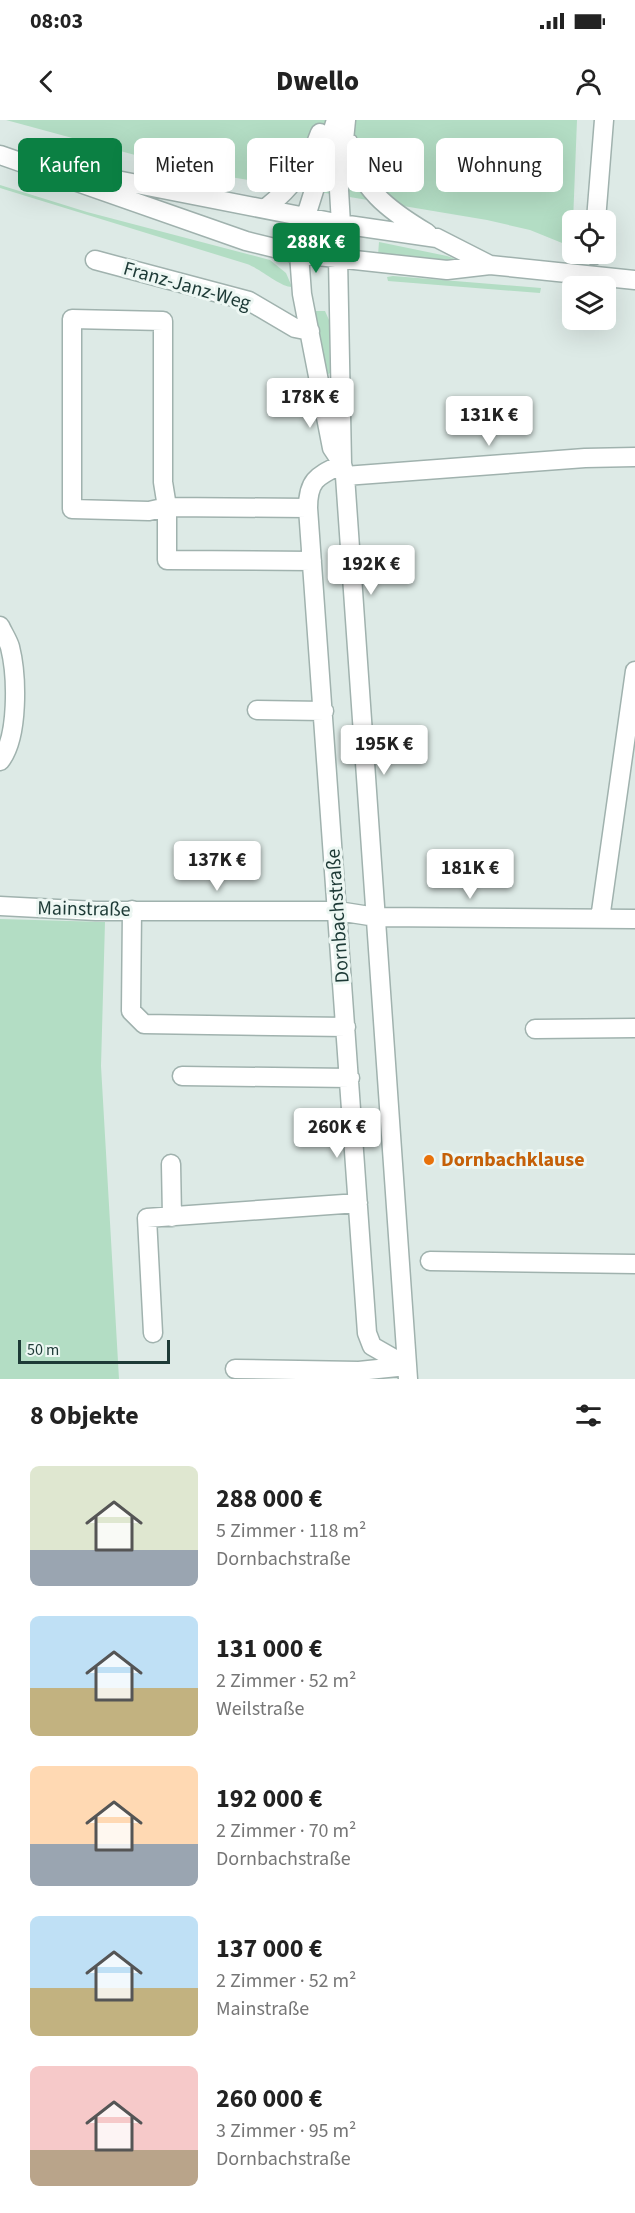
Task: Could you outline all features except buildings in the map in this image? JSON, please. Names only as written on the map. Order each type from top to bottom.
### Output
[{"type":"street","points":[[266,208],[286,192],[301,172],[315,148],[324,120]]},
{"type":"street","points":[[597,210],[604,120]]},
{"type":"street","points":[[342,123],[360,176],[375,194],[402,219],[490,265]]},
{"type":"street","name":"Dornbachstraße","points":[[342,123],[306,216],[299,254],[302,294],[332,448],[343,470]]},
{"type":"street","name":"Dornbachstraße","points":[[342,123],[338,258],[343,470],[408,1372]]},
{"type":"street","points":[[0,155],[18,161]]},
{"type":"street","points":[[122,181],[340,224],[437,238]]},
{"type":"street","points":[[108,192],[246,241],[299,254],[447,270],[490,265],[635,280]]},
{"type":"street","name":"Franz-Janz-Weg","points":[[94,261],[249,301],[295,328],[310,331]]},
{"type":"street","points":[[312,561],[168,560],[167,507],[163,482],[163,321],[72,319],[72,509],[149,511],[167,507],[308,499],[322,474],[343,470],[635,457]]},
{"type":"street","name":"Dornbachstraße","points":[[308,499],[369,1340],[372,1346],[408,1372]]},
{"type":"street","points":[[0,626],[9,644],[14,670],[13,729],[9,746],[0,761]]},
{"type":"street","points":[[600,919],[635,671]]},
{"type":"street","points":[[257,710],[324,711]]},
{"type":"street","name":"Mainstraße","points":[[0,906],[96,911],[338,912],[376,917],[635,919]]},
{"type":"street","points":[[132,910],[131,1011],[144,1024],[346,1027]]},
{"type":"street","points":[[535,1029],[635,1028]]},
{"type":"street","points":[[182,1076],[350,1078]]},
{"type":"street","points":[[171,1164],[172,1217]]},
{"type":"street","points":[[153,1333],[147,1218],[358,1203]]},
{"type":"street","points":[[430,1261],[635,1264]]},
{"type":"street","points":[[235,1369],[408,1372]]},
{"type":"green space","points":[[6,120],[577,120],[573,210],[562,210],[562,243],[530,230],[487,220],[320,192],[335,192],[335,138],[247,138],[247,180],[235,178],[235,138],[134,138],[134,155],[122,151],[122,138],[72,138]]},
{"type":"green space","points":[[0,185],[87,212],[270,260],[286,273],[292,287],[282,284],[247,264],[0,188]]},
{"type":"green space","points":[[379,242],[458,260],[454,262],[378,255]]},
{"type":"green space","points":[[387,277],[541,288],[540,293],[388,281]]},
{"type":"green space","points":[[313,311],[325,311],[329,320],[330,373],[327,375]]},
{"type":"green space","points":[[0,919],[105,922],[101,1066],[119,1379],[0,1379]]},
{"type":"place","name":"Dornbachklause","points":[[429,1160]]}]
